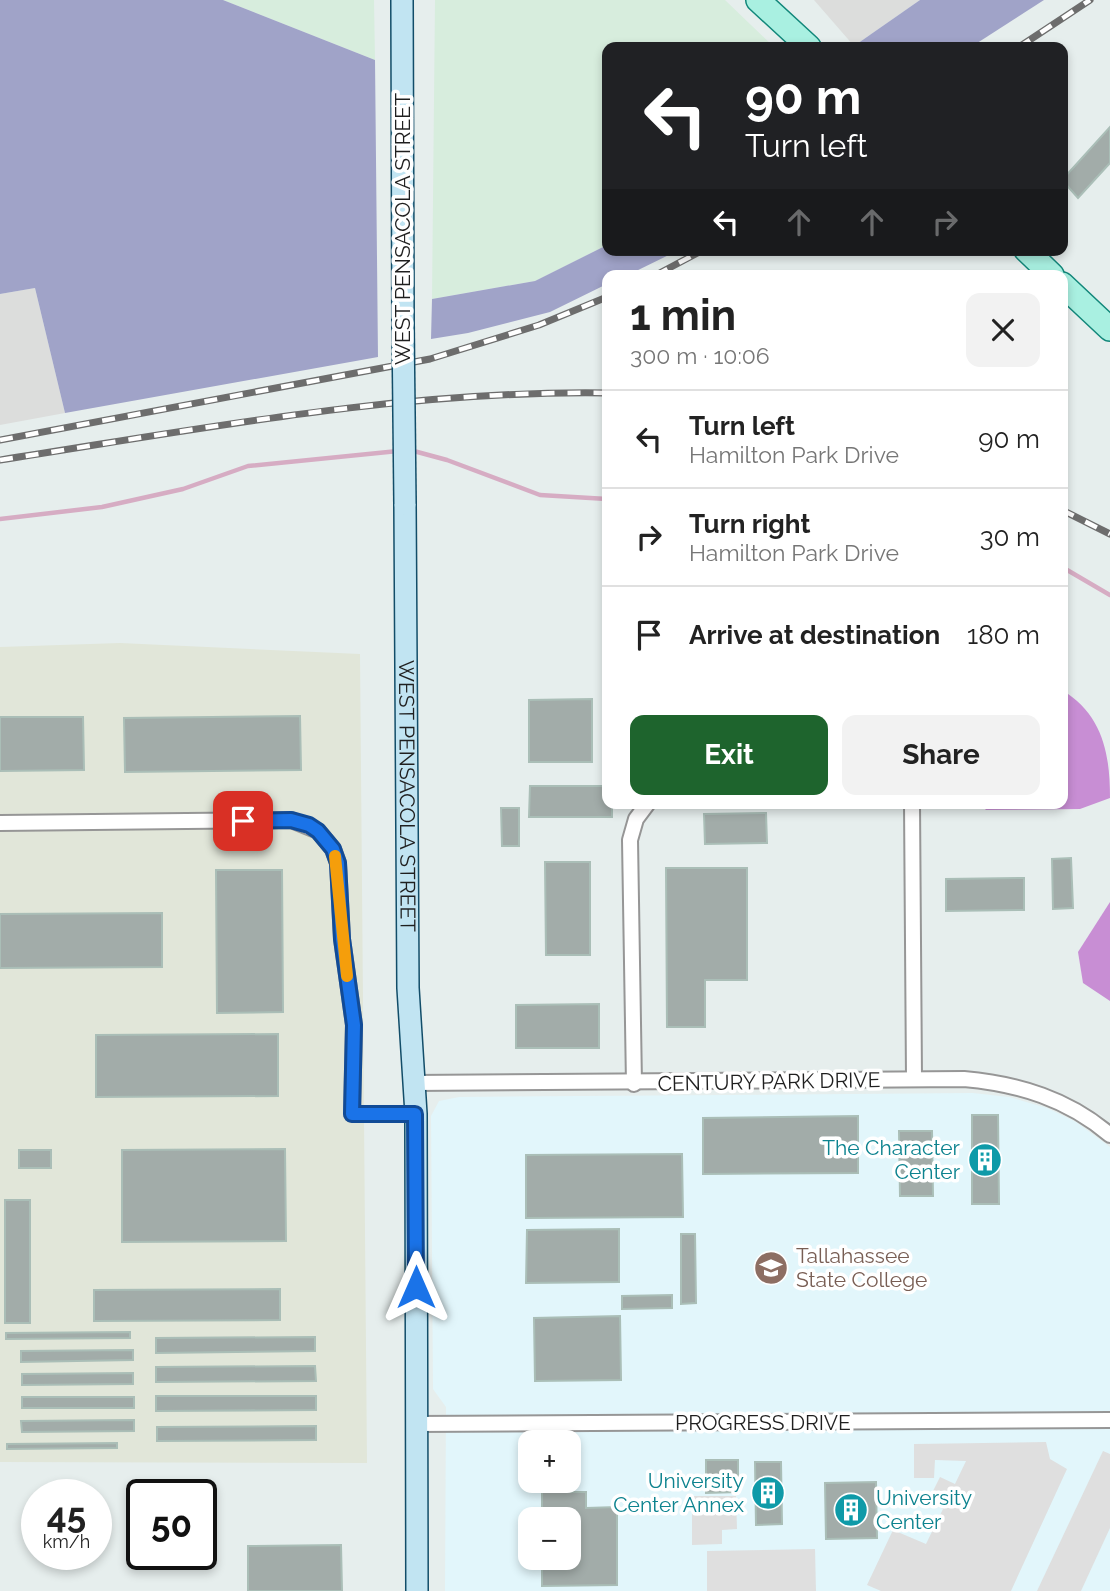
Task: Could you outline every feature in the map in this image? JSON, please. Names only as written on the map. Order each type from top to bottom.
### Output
[{"type":"main road","name":"WEST PENSACOLA STREET","points":[[402,0],[408,988],[415,1114],[417,1591]]},
{"type":"main road","points":[[758,0],[803,42]]},
{"type":"main road","points":[[1032,256],[1047,270]]},
{"type":"main road","points":[[1068,290],[1110,329]]},
{"type":"street","points":[[634,1084],[630,840],[636,819],[643,809]]},
{"type":"street","points":[[912,809],[914,1079]]},
{"type":"street","points":[[0,823],[291,820],[318,831],[333,849],[338,863],[342,939],[354,1025],[352,1114],[415,1114]]},
{"type":"street","name":"CENTURY PARK DRIVE","points":[[413,1083],[634,1084],[914,1079],[986,1081],[1039,1092],[1087,1118],[1110,1135]]},
{"type":"street","name":"PROGRESS DRIVE","points":[[415,1424],[1110,1420]]},
{"type":"shaded area","points":[[0,0],[223,0],[375,60],[378,357],[65,413],[35,288],[0,294]]},
{"type":"shaded area","points":[[223,0],[374,0],[375,60]]},
{"type":"shaded area","points":[[435,0],[725,0],[769,42],[602,42],[602,248],[535,281],[432,299]]},
{"type":"shaded area","points":[[814,0],[920,0],[860,42],[851,42]]},
{"type":"shaded area","points":[[920,0],[1044,0],[979,42],[860,42]]},
{"type":"shaded area","points":[[602,248],[602,256],[667,256],[638,270],[602,270],[602,286],[550,312],[468,333],[431,339],[432,299],[535,281]]},
{"type":"shaded area","points":[[35,288],[65,413],[0,425],[0,294]]},
{"type":"shaded area","points":[[120,643],[360,654],[367,1463],[0,1462],[0,647]]},
{"type":"shaded area","points":[[1068,694],[1076,700],[1095,724],[1106,751],[1110,798],[1080,809],[986,810],[1068,809]]},
{"type":"shaded area","points":[[1110,902],[1110,1001],[1083,983],[1078,952]]},
{"type":"shaded area","name":"Tallahassee State College","points":[[973,1093],[1009,1097],[1047,1108],[1076,1122],[1110,1147],[1110,1591],[445,1591],[446,1407],[433,1389],[431,1116],[439,1101],[459,1097]]},
{"type":"shaded area","points":[[1046,1442],[1050,1459],[1067,1469],[1011,1591],[881,1591],[867,1585],[893,1530],[926,1544],[943,1509],[928,1501],[940,1477],[955,1484],[966,1461],[935,1460],[934,1478],[914,1478],[914,1444]]},
{"type":"shaded area","points":[[1103,1451],[1110,1454],[1110,1528],[1081,1591],[1037,1591]]},
{"type":"shaded area","points":[[692,1496],[736,1496],[737,1529],[722,1530],[722,1544],[692,1545]]},
{"type":"shaded area","points":[[815,1549],[816,1591],[707,1591],[707,1551]]},
{"type":"building","points":[[1110,127],[1110,163],[1078,198],[1068,187],[1068,173]]},
{"type":"building","points":[[592,699],[592,762],[529,762],[529,700]]},
{"type":"building","points":[[300,716],[301,770],[125,772],[124,718]]},
{"type":"building","points":[[0,717],[83,717],[84,770],[0,771]]},
{"type":"building","points":[[530,786],[602,786],[602,809],[612,809],[612,817],[529,817]]},
{"type":"building","points":[[501,808],[519,808],[519,846],[502,846]]},
{"type":"building","points":[[766,813],[767,843],[705,844],[704,814]]},
{"type":"building","points":[[1071,858],[1073,908],[1053,909],[1052,859]]},
{"type":"building","points":[[545,862],[590,862],[590,955],[546,955]]},
{"type":"building","points":[[666,868],[747,868],[747,980],[705,980],[705,1027],[667,1027]]},
{"type":"building","points":[[216,870],[282,870],[283,1012],[217,1013]]},
{"type":"building","points":[[1024,878],[1024,910],[946,911],[946,879]]},
{"type":"building","points":[[162,913],[162,967],[0,968],[0,914]]},
{"type":"building","points":[[599,1004],[599,1048],[516,1048],[516,1005]]},
{"type":"building","points":[[278,1034],[278,1096],[96,1097],[96,1035]]},
{"type":"building","name":"The Character Center","points":[[972,1115],[998,1115],[999,1204],[972,1204]]},
{"type":"building","points":[[858,1116],[858,1173],[703,1174],[703,1118]]},
{"type":"building","points":[[899,1131],[932,1131],[933,1196],[900,1196]]},
{"type":"building","points":[[285,1149],[286,1241],[122,1242],[122,1150]]},
{"type":"building","points":[[19,1150],[51,1150],[51,1168],[19,1168]]},
{"type":"building","points":[[682,1154],[683,1217],[526,1218],[526,1155]]},
{"type":"building","points":[[5,1200],[30,1200],[30,1323],[5,1323]]},
{"type":"building","points":[[619,1229],[619,1282],[526,1283],[527,1230]]},
{"type":"building","points":[[681,1234],[695,1234],[696,1303],[681,1304]]},
{"type":"building","points":[[280,1289],[280,1320],[94,1321],[94,1290]]},
{"type":"building","points":[[672,1295],[672,1308],[622,1309],[622,1296]]},
{"type":"building","points":[[620,1316],[621,1380],[535,1381],[534,1318]]},
{"type":"building","points":[[130,1332],[130,1338],[6,1339],[6,1333]]},
{"type":"building","points":[[315,1337],[315,1351],[156,1353],[156,1338]]},
{"type":"building","points":[[133,1350],[133,1360],[21,1362],[21,1351]]},
{"type":"building","points":[[315,1366],[316,1381],[156,1382],[156,1367]]},
{"type":"building","points":[[133,1373],[133,1384],[22,1385],[22,1374]]},
{"type":"building","points":[[156,1396],[316,1396],[316,1410],[156,1411]]},
{"type":"building","points":[[22,1397],[134,1397],[134,1408],[22,1408]]},
{"type":"building","points":[[134,1420],[134,1431],[22,1432],[21,1421]]},
{"type":"building","points":[[316,1426],[316,1440],[157,1441],[157,1427]]},
{"type":"building","points":[[117,1443],[117,1448],[7,1449],[7,1444]]},
{"type":"building","points":[[706,1460],[738,1460],[738,1492],[706,1493]]},
{"type":"building","name":"University Center Annex","points":[[755,1462],[781,1462],[782,1524],[756,1525]]},
{"type":"building","name":"University Center","points":[[876,1482],[877,1538],[826,1539],[825,1483]]},
{"type":"building","points":[[586,1492],[586,1508],[617,1507],[617,1585],[542,1586],[542,1570],[581,1570],[581,1507],[542,1507],[542,1493]]},
{"type":"building","points":[[341,1545],[342,1591],[248,1591],[248,1546]]},
{"type":"waterway","points":[[410,450],[447,460],[540,495],[602,499]]},
{"type":"waterway","points":[[0,519],[102,507],[183,489],[248,466],[398,451]]},
{"type":"waterway","points":[[1068,570],[1110,595]]},
{"type":"railway","points":[[1027,42],[1090,0]]},
{"type":"railway","points":[[665,270],[692,256]]},
{"type":"railway","points":[[0,440],[430,359],[539,325],[602,299]]},
{"type":"railway","points":[[0,460],[227,424],[378,405],[454,398],[602,393]]},
{"type":"railway","points":[[1068,513],[1110,534]]},
{"type":"slow traffic","points":[[335,856],[338,863],[347,976]]},
{"type":"place","name":"The Character Center","points":[[985,1160]]},
{"type":"place","name":"Tallahassee State College","points":[[771,1268]]},
{"type":"place","name":"University Center Annex","points":[[768,1493]]},
{"type":"place","name":"University Center","points":[[851,1510]]},
{"type":"route","points":[[243,821],[291,820],[309,825],[327,840],[333,849],[338,863],[342,939],[354,1025],[352,1114],[415,1114],[416,1287]]}]
